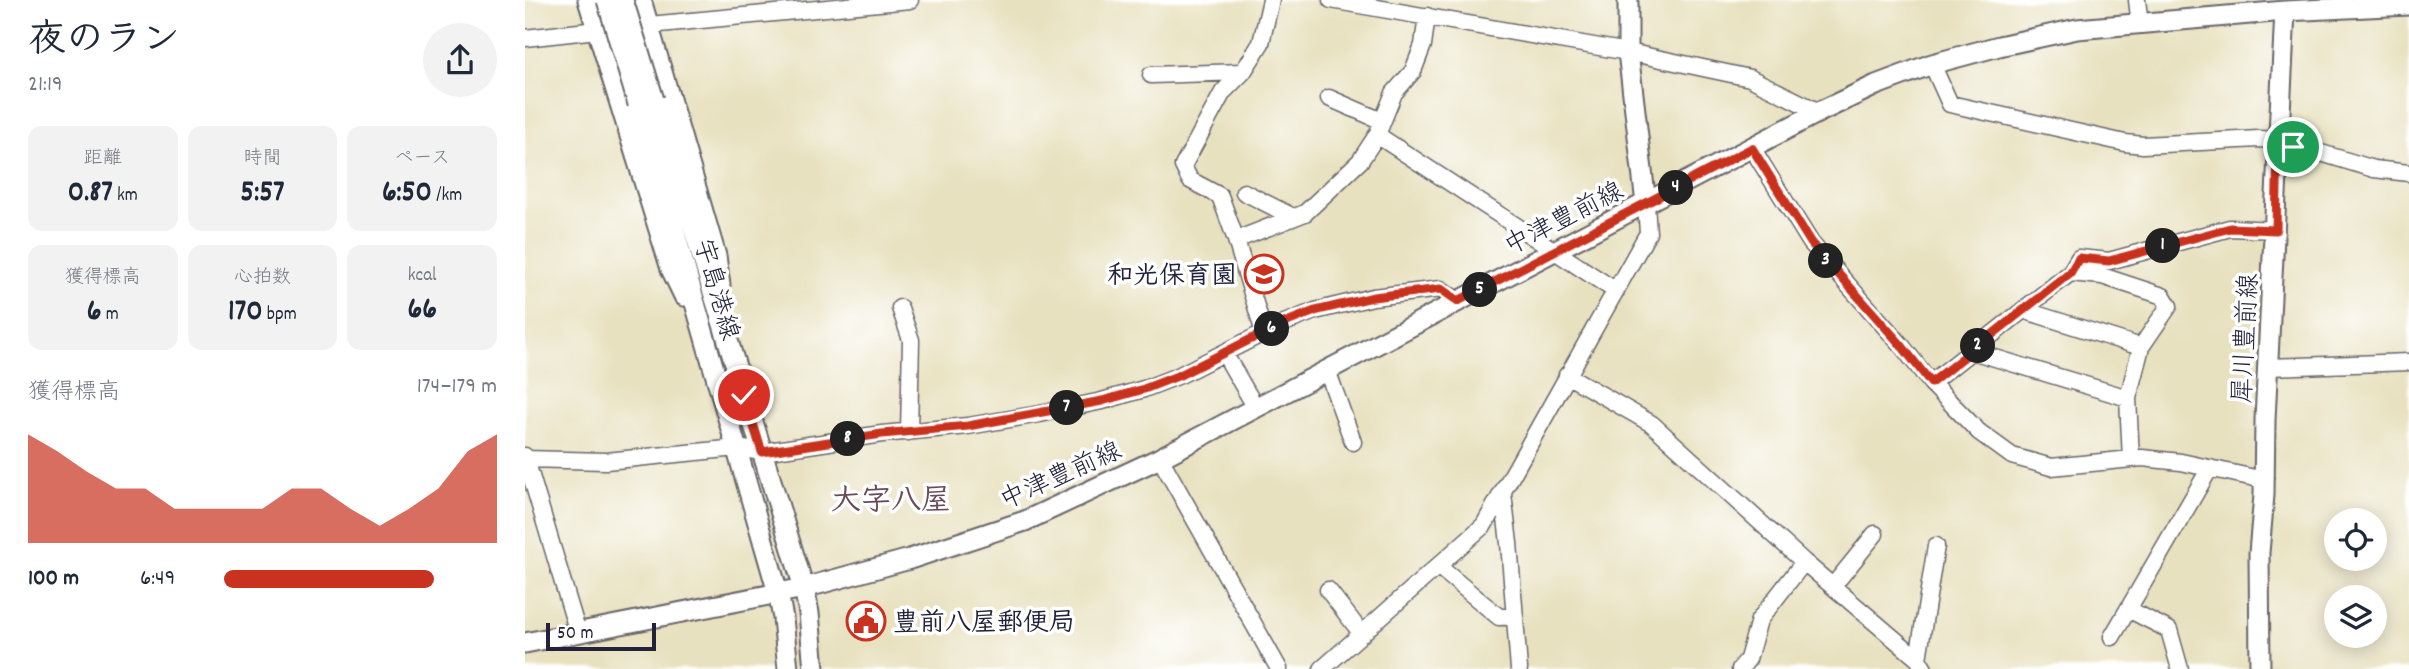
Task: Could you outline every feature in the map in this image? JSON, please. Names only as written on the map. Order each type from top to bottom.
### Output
[{"type":"main road","points":[[588,0],[671,269],[706,341]]},
{"type":"main road","name":"宇島港線","points":[[607,0],[646,102],[727,338],[804,588],[814,669]]},
{"type":"main road","name":"宇島港線","points":[[623,0],[706,341],[778,593],[787,669]]},
{"type":"main road","points":[[641,0],[716,256],[727,338]]},
{"type":"main road","points":[[1628,0],[1628,52],[1646,204]]},
{"type":"main road","name":"中津豊前線","points":[[525,643],[804,588],[910,559],[1025,521],[1160,458],[1819,112],[1876,85],[1932,64],[2064,32],[2285,5],[2409,5]]},
{"type":"main road","name":"犀川豊前線","points":[[2260,669],[2259,553],[2285,5]]},
{"type":"street","points":[[525,38],[910,0]]},
{"type":"street","points":[[1264,333],[1220,196],[1191,180],[1183,166],[1223,92],[1243,72],[1261,43],[1271,0]]},
{"type":"street","points":[[1331,0],[1628,52],[1750,78],[1819,112]]},
{"type":"street","points":[[2137,0],[2140,24]]},
{"type":"street","points":[[1236,240],[1305,213],[1360,161],[1379,128],[1394,93],[1413,71],[1423,45],[1427,16]]},
{"type":"street","points":[[1932,64],[1950,104],[2108,141],[2143,145],[2259,138],[2374,169],[2409,173]]},
{"type":"street","points":[[1151,75],[1243,72]]},
{"type":"street","points":[[1329,98],[1379,128],[1616,290]]},
{"type":"street","points":[[1752,148],[1811,243],[1931,383],[1979,432],[2012,456],[2051,467],[2142,458],[2181,462],[2264,480]]},
{"type":"street","points":[[1244,192],[1293,218]]},
{"type":"street","points":[[1322,669],[1484,525],[1649,233],[1646,204]]},
{"type":"street","points":[[1931,383],[2070,273],[2079,258],[2109,261],[2230,228],[2276,230]]},
{"type":"street","points":[[2070,273],[2102,276],[2163,296],[2169,306],[2141,347],[2128,398],[2131,459]]},
{"type":"street","points":[[578,633],[525,458],[606,461],[737,448],[762,452],[968,426],[1102,401],[1156,384],[1315,311],[1373,297],[1441,289],[1458,301]]},
{"type":"street","points":[[901,308],[911,340],[909,432]]},
{"type":"street","points":[[2023,310],[2141,347]]},
{"type":"street","points":[[1972,351],[2128,398]]},
{"type":"street","points":[[1224,352],[1255,408]]},
{"type":"street","points":[[2269,367],[2409,362]]},
{"type":"street","points":[[1327,370],[1353,442]]},
{"type":"street","points":[[1567,375],[1652,424],[1921,664]]},
{"type":"street","points":[[1160,458],[1279,669]]},
{"type":"street","points":[[2112,637],[2210,468]]},
{"type":"street","points":[[1503,494],[1519,669]]},
{"type":"street","points":[[1833,586],[1875,534]]},
{"type":"street","points":[[1921,664],[1937,547]]},
{"type":"street","points":[[1740,669],[1748,659],[1759,620],[1804,562]]},
{"type":"street","points":[[1439,566],[1499,617],[1515,616]]},
{"type":"street","points":[[1328,590],[1362,634]]},
{"type":"street","points":[[2128,609],[2169,630],[2180,669]]},
{"type":"place","name":"和光保育園","points":[[1264,274]]},
{"type":"place","name":"豊前八屋郵便局","points":[[866,621]]},
{"type":"district","name":"大字八屋","points":[[891,499]]},
{"type":"route","points":[[744,395],[762,452],[882,434],[968,426],[1102,401],[1180,375],[1279,325],[1330,306],[1373,297],[1441,289],[1458,301],[1752,148],[1811,243],[1931,383],[2070,273],[2079,258],[2109,261],[2230,228],[2276,230],[2278,141],[2293,147]]}]
